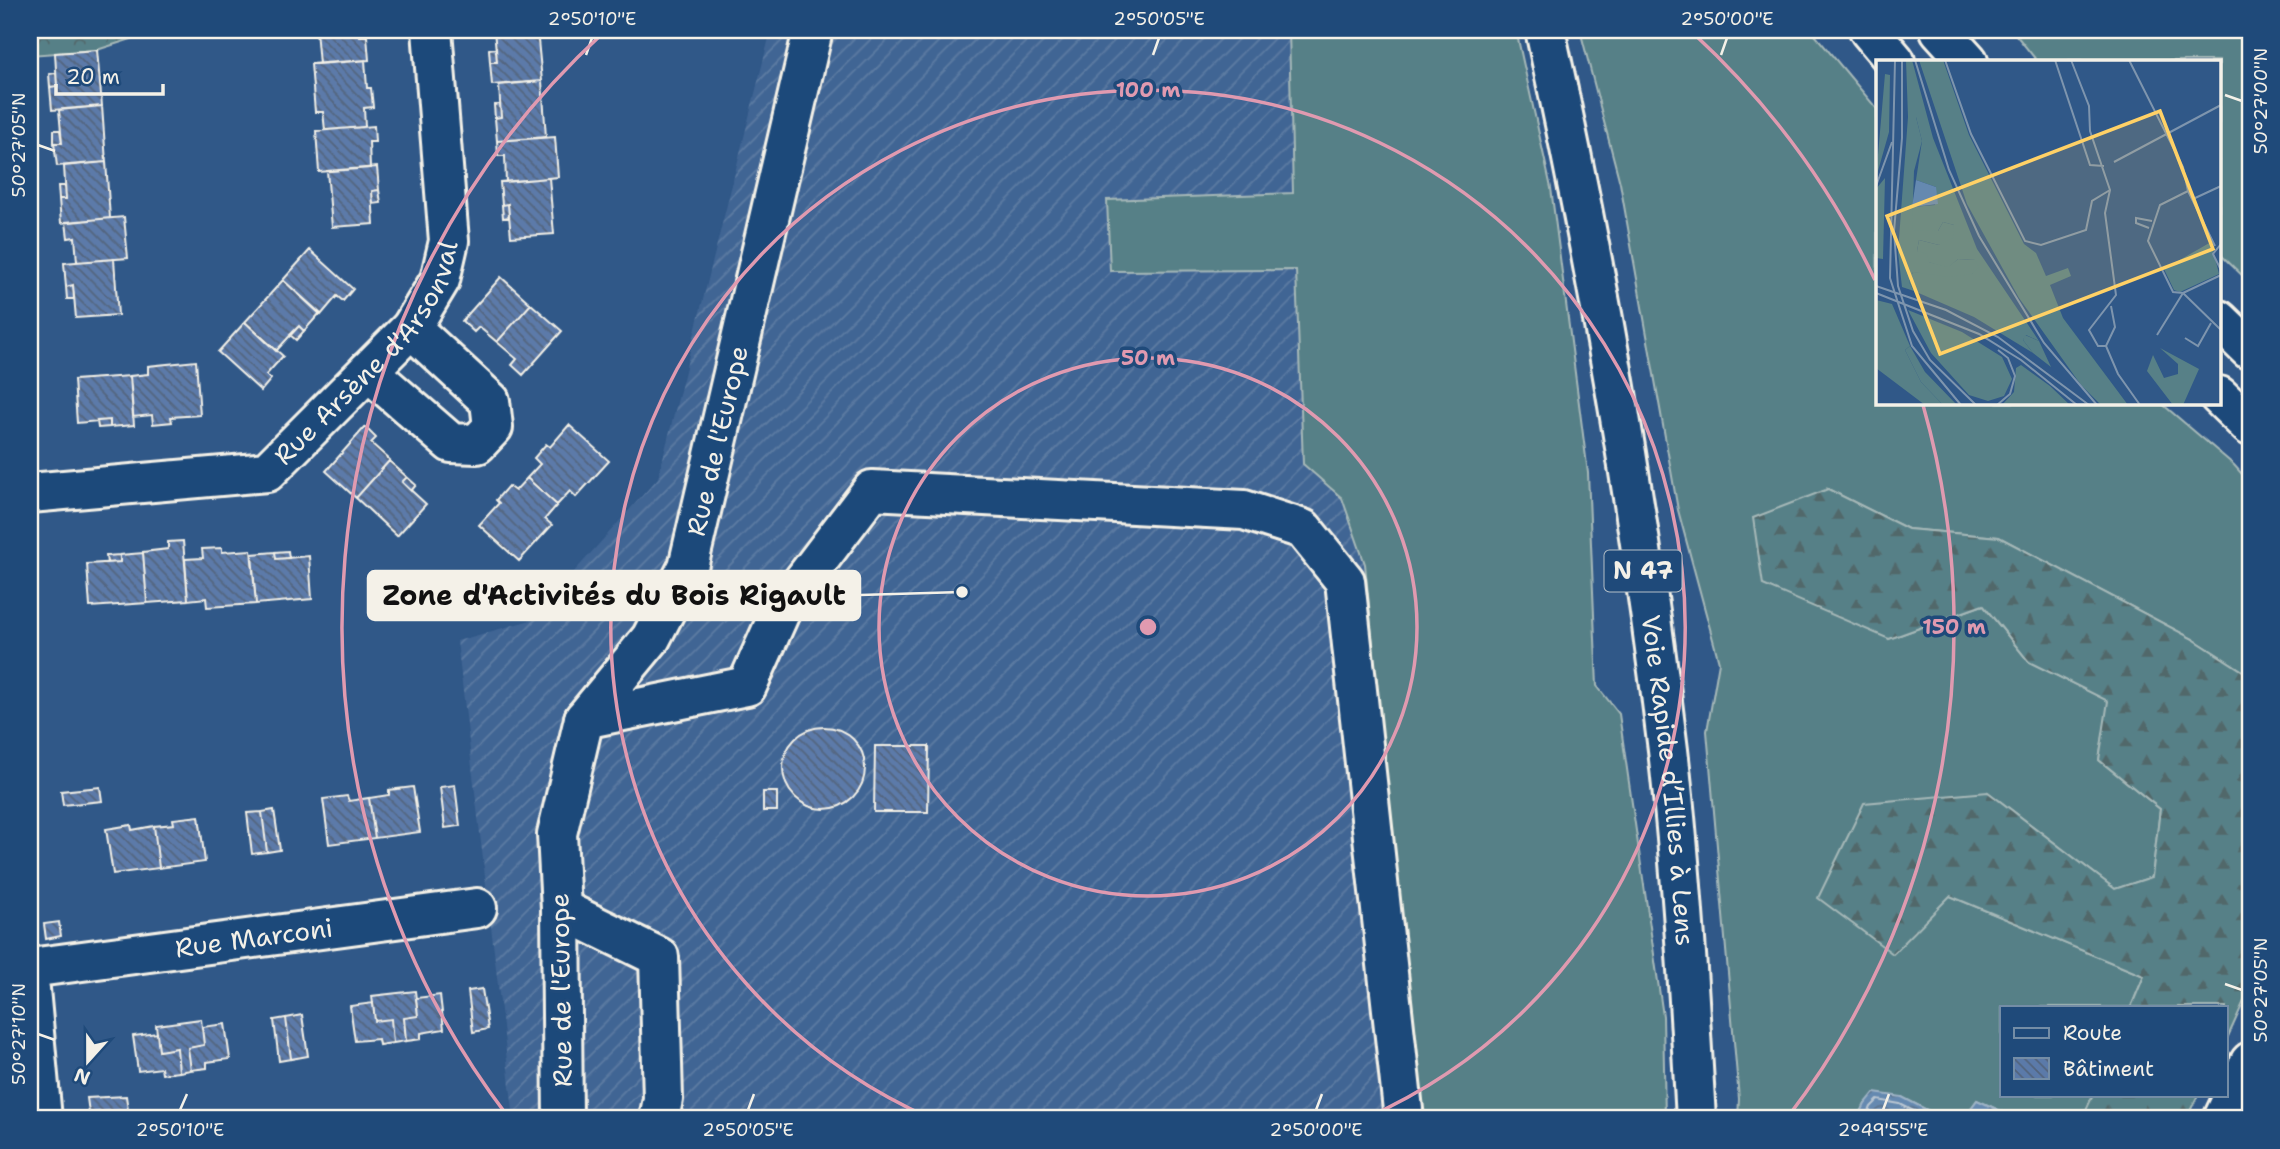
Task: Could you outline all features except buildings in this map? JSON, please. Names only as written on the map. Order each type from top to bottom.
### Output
[{"type":"main road","name":"Rue Arsène d'Arsonval","points":[[30,493],[267,472],[411,328],[440,280],[449,241],[432,30]]},
{"type":"main road","name":"Rue de l'Europe","points":[[563,1119],[561,909],[557,834],[584,719],[651,638],[688,567],[813,30]]},
{"type":"main road","name":"Voie Rapide d’Illies à Lens","points":[[1545,30],[1628,467],[1668,750],[1682,895],[1696,1119]]},
{"type":"main road","points":[[1868,30],[1894,60]]},
{"type":"main road","points":[[1940,30],[1967,60]]},
{"type":"main road","points":[[2220,321],[2250,350]]},
{"type":"main road","points":[[368,371],[450,443],[477,444],[493,427],[490,401],[411,328]]},
{"type":"main road","points":[[2220,397],[2250,426]]},
{"type":"main road","points":[[584,719],[747,686],[781,610],[872,490],[1244,510],[1303,529],[1345,580],[1404,1119]]},
{"type":"main road","name":"Rue Marconi","points":[[30,968],[477,908]]},
{"type":"main road","points":[[561,909],[659,957],[663,1100],[659,1119]]},
{"type":"main road","points":[[30,989],[41,1119]]},
{"type":"main road","points":[[2223,1119],[2250,1062]]},
{"type":"shaded area","points":[[771,30],[1289,30],[1303,464],[1342,498],[1365,564],[1419,1119],[514,1119],[457,641],[531,620],[658,478]]},
{"type":"green space","points":[[30,30],[159,30],[97,50],[30,55]]},
{"type":"green space","points":[[1289,30],[1516,30],[1551,188],[1588,473],[1597,686],[1619,714],[1663,1016],[1665,1119],[1419,1119],[1365,564],[1342,498],[1303,464],[1296,270],[1110,271],[1107,200],[1293,193]]},
{"type":"green space","points":[[1580,30],[1811,30],[1876,108],[1876,404],[2162,404],[2234,465],[2250,483],[2250,674],[2193,639],[1999,537],[1908,529],[1828,489],[1889,639],[1983,605],[2029,662],[2109,701],[2099,760],[2160,809],[2152,877],[2115,889],[1988,792],[1950,896],[2144,976],[2131,1006],[2000,1006],[2000,1096],[2093,1096],[2082,1119],[2018,1119],[1977,1100],[1963,1119],[1944,1119],[1902,1097],[1865,1104],[1858,1119],[1738,1119],[1739,1099],[1707,731],[1719,662],[1678,510],[1620,183]]},
{"type":"green space","points":[[2012,30],[2250,30],[2250,283],[2220,254],[2220,60],[2036,60]]},
{"type":"green space","points":[[1828,489],[1908,529],[1999,537],[2193,639],[2250,674],[2250,988],[2228,1037],[2228,1006],[2131,1006],[2144,976],[1950,896],[1893,954],[1818,898],[1864,803],[1988,792],[2115,889],[2152,877],[2160,809],[2099,760],[2108,701],[2029,662],[1983,605],[1889,639],[1763,585],[1753,518]]},
{"type":"green space","points":[[2093,1096],[2198,1096],[2186,1119],[2082,1119]]},
{"type":"water","points":[[1874,1093],[1902,1097],[1944,1119],[1858,1119]]},
{"type":"water","points":[[1977,1100],[2018,1119],[1963,1119]]},
{"type":"place","name":"Zone d'Activités du Bois Rigault","points":[[962,592]]}]
